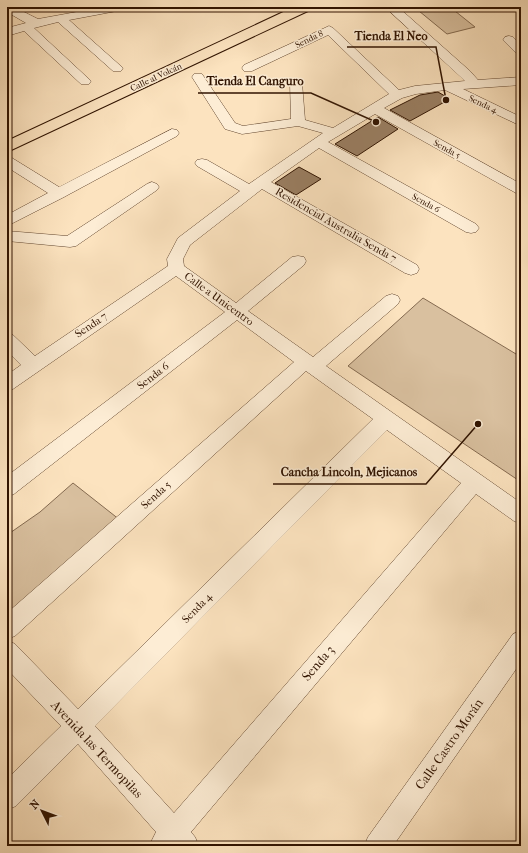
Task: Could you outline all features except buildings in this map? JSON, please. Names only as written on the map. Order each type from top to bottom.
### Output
[{"type":"main road","name":"Calle al Volcán","points":[[7,148],[299,8]]},
{"type":"street","points":[[7,32],[60,18],[122,7]]},
{"type":"street","points":[[391,7],[466,74],[475,85],[521,81]]},
{"type":"street","points":[[7,8],[31,25],[85,81]]},
{"type":"street","points":[[60,18],[117,68]]},
{"type":"street","name":"Senda 8","points":[[248,68],[329,30],[397,95]]},
{"type":"street","points":[[509,40],[521,51]]},
{"type":"street","points":[[198,77],[230,126],[242,130],[298,122],[333,132]]},
{"type":"street","points":[[296,83],[298,122]]},
{"type":"street","name":"Calle a Unicentro","points":[[475,85],[446,86],[414,90],[397,95],[374,108],[333,132],[256,186],[184,242],[175,259],[176,268],[521,514]]},
{"type":"street","name":"Senda 4","points":[[446,86],[521,122]]},
{"type":"street","name":"Senda 5","points":[[374,108],[521,190]]},
{"type":"street","points":[[7,221],[172,134]]},
{"type":"street","name":"Senda 6","points":[[318,142],[471,228]]},
{"type":"street","points":[[7,161],[59,194]]},
{"type":"street","name":"Residencial Australia Senda 7","points":[[202,164],[256,186],[411,269]]},
{"type":"street","points":[[7,236],[70,242],[152,187]]},
{"type":"street","name":"Senda 6","points":[[7,488],[236,312],[298,261]]},
{"type":"street","name":"Senda 7","points":[[7,384],[33,364],[176,268]]},
{"type":"street","name":"Senda 5","points":[[7,628],[309,364],[392,300]]},
{"type":"street","points":[[7,340],[33,364]]},
{"type":"street","name":"Senda 4","points":[[7,797],[387,418]]},
{"type":"street","name":"Senda 3","points":[[174,841],[475,480]]},
{"type":"street","name":"Calle Castro Morán","points":[[377,846],[521,642]]},
{"type":"street","name":"Avenida las Termopilas","points":[[7,652],[78,726],[174,841]]},
{"type":"shaded area","points":[[436,7],[450,7],[475,27],[447,34],[419,11]]},
{"type":"shaded area","points":[[423,298],[521,357],[521,482],[348,366]]},
{"type":"shaded area","points":[[73,483],[120,520],[7,621],[7,535],[40,512]]},
{"type":"place","name":"Tienda El Neo","points":[[446,100]]},
{"type":"place","name":"Tienda El Canguro","points":[[376,122]]},
{"type":"place","name":"Cancha Lincoln, Mejicanos","points":[[478,424]]}]
